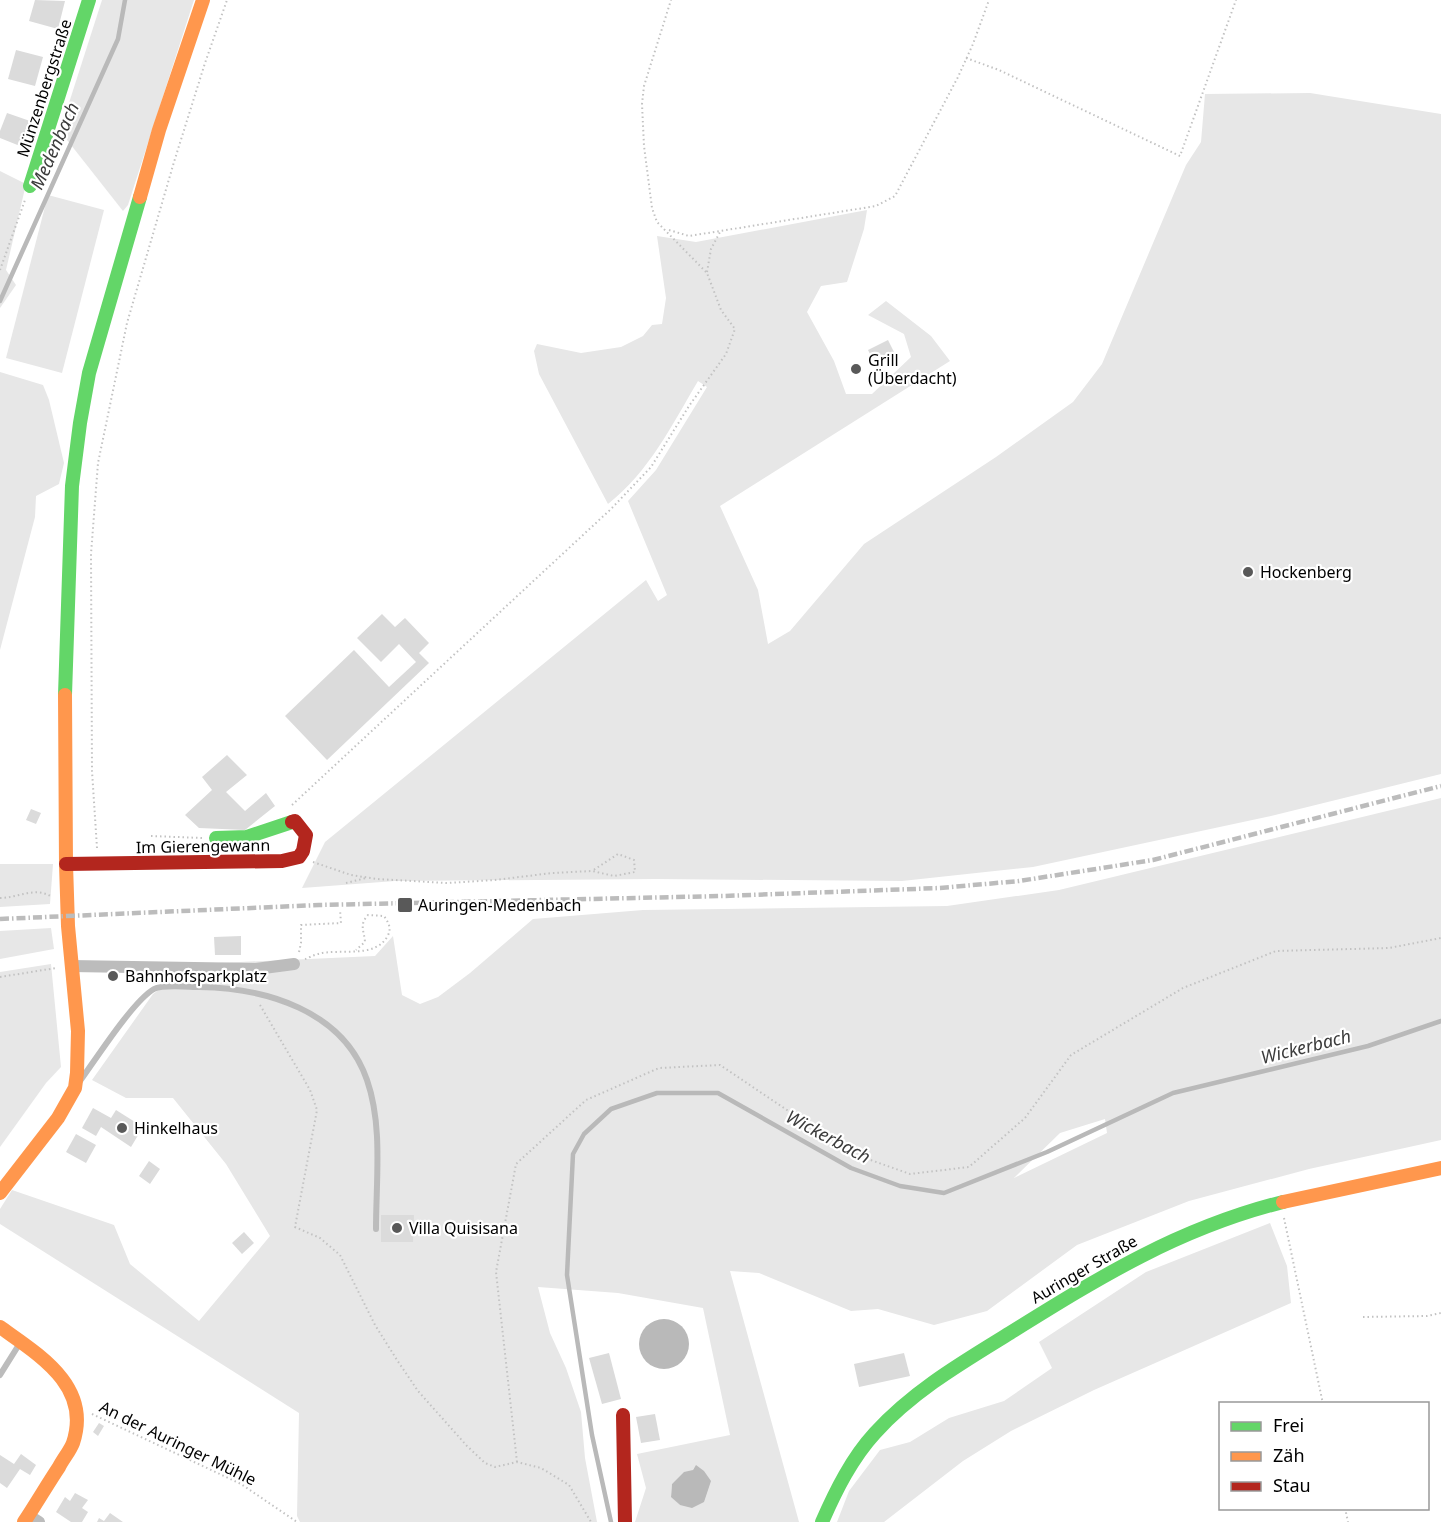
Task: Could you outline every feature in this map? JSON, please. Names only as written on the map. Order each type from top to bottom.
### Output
[{"type":"street","name":"Münzenbergstraße","points":[[30,186],[89,0]]},
{"type":"street","points":[[0,1192],[58,1118],[75,1088],[78,1031],[67,912],[65,671],[72,486],[80,423],[90,373],[159,130],[203,0]]},
{"type":"street","points":[[290,817],[306,835],[303,851],[299,857]]},
{"type":"street","name":"Im Gierengewann","points":[[216,838],[245,839],[290,817]]},
{"type":"street","name":"Im Gierengewann","points":[[66,864],[282,861],[299,857]]},
{"type":"street","points":[[71,966],[256,969],[294,964]]},
{"type":"street","name":"Auringer Straße","points":[[822,1522],[841,1481],[858,1455],[875,1433],[897,1412],[957,1366],[1120,1264],[1196,1229],[1242,1213],[1441,1168]]},
{"type":"street","points":[[0,1327],[62,1376],[70,1388],[77,1410],[78,1422],[73,1444],[30,1520]]},
{"type":"street","points":[[622,1415],[626,1522]]},
{"type":"lane","points":[[75,1088],[138,1002],[156,988],[222,987],[252,992],[286,1002],[318,1018],[340,1035],[366,1078],[373,1104],[377,1150],[376,1228]]},
{"type":"lane","points":[[0,1374],[21,1342]]},
{"type":"path","points":[[98,864],[92,771],[91,554],[98,463],[127,323],[174,162],[227,0]]},
{"type":"path","points":[[290,817],[611,509],[651,467],[688,406],[726,354],[735,328],[721,310],[707,273],[657,222],[652,208],[644,146],[642,104],[644,86],[671,0]]},
{"type":"path","points":[[666,229],[689,236],[720,232],[869,208],[895,196],[905,181],[966,58],[989,0]]},
{"type":"path","points":[[966,58],[999,69],[1180,156],[1236,0]]},
{"type":"path","points":[[0,270],[30,186]]},
{"type":"path","points":[[707,273],[711,249],[720,232]]},
{"type":"path","points":[[150,836],[216,838]]},
{"type":"path","points":[[299,857],[351,875],[447,883],[592,871],[614,876],[635,872],[634,860],[618,854],[592,871]]},
{"type":"path","points":[[346,883],[369,878]]},
{"type":"path","points":[[0,898],[16,897],[31,891],[47,894],[67,912]]},
{"type":"path","points":[[294,964],[302,943],[301,925],[341,923],[340,910]]},
{"type":"path","points":[[294,964],[318,954],[375,949],[384,943],[390,934],[390,924],[384,916],[368,915],[363,921],[362,931],[365,942],[356,950]]},
{"type":"path","points":[[517,1462],[496,1272],[516,1164],[586,1100],[659,1068],[720,1065],[851,1153],[910,1174],[969,1167],[1025,1118],[1071,1055],[1183,988],[1276,951],[1389,948],[1441,938]]},
{"type":"path","points":[[0,976],[71,966]]},
{"type":"path","points":[[252,992],[310,1090],[317,1110],[295,1227],[320,1238],[340,1255],[375,1325],[397,1360],[418,1391],[466,1446],[484,1463],[495,1467],[517,1462],[541,1468],[569,1485],[591,1522]]},
{"type":"path","points":[[1281,1203],[1323,1402]]},
{"type":"path","points":[[1363,1317],[1427,1316],[1441,1313]]},
{"type":"path","name":"An der Auringer Mühle","points":[[77,1410],[93,1414],[241,1484],[297,1522]]},
{"type":"shaded area","points":[[102,0],[194,0],[128,205],[123,211],[60,131]]},
{"type":"shaded area","points":[[1310,93],[1441,114],[1441,774],[1271,816],[1033,867],[902,881],[656,879],[395,881],[302,888],[325,842],[646,580],[658,601],[667,595],[628,501],[656,470],[707,387],[698,381],[648,463],[608,504],[539,374],[534,351],[537,344],[581,353],[621,347],[643,336],[652,325],[662,324],[666,298],[657,236],[696,242],[867,210],[864,229],[847,282],[821,286],[807,312],[834,361],[846,394],[872,394],[911,357],[904,334],[868,315],[886,301],[931,336],[950,361],[720,506],[758,590],[768,644],[790,631],[864,544],[996,457],[1073,402],[1102,364],[1186,165],[1201,142],[1205,94]]},
{"type":"shaded area","points":[[0,171],[26,184],[6,270],[16,285],[0,308]]},
{"type":"shaded area","points":[[48,195],[104,210],[62,373],[6,358]]},
{"type":"shaded area","points":[[0,372],[43,385],[49,400],[64,463],[59,484],[36,496],[35,517],[0,650]]},
{"type":"shaded area","points":[[1441,798],[1441,1140],[1309,1169],[1189,1201],[1077,1245],[987,1311],[934,1325],[878,1309],[851,1311],[759,1273],[730,1271],[799,1522],[635,1522],[646,1488],[637,1454],[730,1435],[703,1308],[618,1293],[538,1287],[550,1333],[566,1368],[581,1412],[585,1458],[597,1522],[300,1522],[297,1516],[299,1413],[0,1224],[0,1209],[12,1190],[114,1225],[130,1264],[199,1321],[270,1236],[226,1164],[173,1098],[126,1098],[92,1080],[153,994],[195,964],[375,956],[393,936],[402,995],[420,1004],[438,997],[470,973],[533,919],[643,910],[947,906],[1059,890]],"holes":[[[1105,1119],[1107,1133],[1014,1178],[1060,1133]],[[695,1466],[680,1505],[671,1496],[672,1484],[693,1470]]]},
{"type":"shaded area","points":[[0,864],[53,864],[50,904],[0,907]]},
{"type":"shaded area","points":[[51,928],[54,949],[0,959],[0,931]]},
{"type":"shaded area","points":[[51,964],[61,1067],[46,1083],[0,1147],[0,972]]},
{"type":"shaded area","points":[[1270,1223],[1287,1266],[1291,1303],[1094,1390],[1011,1431],[963,1461],[884,1522],[837,1522],[849,1491],[880,1450],[910,1442],[949,1418],[1004,1401],[1052,1368],[1039,1342],[1146,1272]]},
{"type":"shaded area","points":[[659,1319],[669,1319],[682,1326],[689,1339],[689,1349],[682,1362],[669,1369],[659,1369],[650,1365],[643,1358],[639,1349],[639,1339],[643,1330],[650,1323]]},
{"type":"shaded area","points":[[696,1465],[711,1481],[704,1502],[692,1508],[680,1505],[671,1497],[672,1484],[684,1472],[693,1470]]},
{"type":"building","points":[[35,0],[65,1],[58,29],[29,21]]},
{"type":"building","points":[[16,50],[43,57],[35,86],[8,79]]},
{"type":"building","points":[[7,113],[30,121],[20,146],[0,138],[0,131]]},
{"type":"building","points":[[888,340],[896,356],[876,366],[868,350]]},
{"type":"building","name":"Grill (Überdacht)","points":[[858,363],[863,370],[855,375],[850,368]]},
{"type":"building","points":[[382,614],[395,627],[405,618],[429,643],[419,653],[429,663],[327,760],[285,716],[354,650],[389,687],[416,662],[399,644],[381,662],[357,638]]},
{"type":"building","points":[[227,755],[247,775],[226,792],[245,811],[266,793],[275,806],[245,830],[199,828],[185,815],[212,790],[202,777]]},
{"type":"building","points":[[31,809],[41,813],[36,824],[26,820]]},
{"type":"building","points":[[241,936],[241,955],[215,955],[214,937]]},
{"type":"building","name":"Hinkelhaus","points":[[93,1108],[111,1118],[116,1110],[143,1127],[131,1147],[101,1127],[96,1136],[82,1128]]},
{"type":"building","points":[[76,1134],[96,1145],[86,1163],[66,1152]]},
{"type":"building","points":[[149,1161],[160,1169],[150,1184],[139,1176]]},
{"type":"building","name":"Villa Quisisana","points":[[381,1215],[414,1215],[413,1242],[381,1242]]},
{"type":"building","points":[[244,1232],[254,1243],[242,1254],[232,1243]]},
{"type":"building","points":[[609,1353],[621,1399],[602,1404],[589,1358]]},
{"type":"building","points":[[904,1353],[910,1376],[859,1387],[854,1364]]},
{"type":"building","points":[[655,1414],[660,1440],[641,1443],[636,1417]]},
{"type":"building","points":[[99,1423],[104,1426],[98,1436],[93,1432]]},
{"type":"building","points":[[21,1454],[36,1465],[30,1475],[20,1469],[7,1488],[0,1483],[0,1455],[14,1464]]},
{"type":"building","points":[[75,1493],[88,1500],[82,1508],[88,1512],[82,1522],[71,1522],[56,1512],[65,1497],[70,1501]]},
{"type":"building","points":[[110,1513],[123,1522],[97,1522],[99,1518],[104,1521]]},
{"type":"waterway","name":"Medenbach","points":[[0,301],[118,39],[125,0]]},
{"type":"waterway","name":"Wickerbach","points":[[611,1522],[592,1435],[567,1275],[573,1154],[584,1134],[611,1109],[657,1093],[718,1093],[851,1168],[900,1186],[944,1193],[1047,1152],[1173,1093],[1368,1046],[1441,1021]]},
{"type":"railway","points":[[0,919],[319,905],[723,896],[940,888],[1019,881],[1153,860],[1441,786]]},
{"type":"traffic: fast","points":[[30,186],[89,0]]},
{"type":"traffic: fast","points":[[65,695],[72,486],[80,423],[89,373],[140,197]]},
{"type":"traffic: fast","points":[[216,838],[247,837],[292,822]]},
{"type":"traffic: fast","points":[[822,1522],[845,1475],[875,1433],[939,1378],[1076,1293],[1141,1256],[1209,1226],[1283,1202]]},
{"type":"traffic: slow","points":[[140,197],[159,130],[203,0]]},
{"type":"traffic: slow","points":[[0,1193],[58,1118],[75,1088],[77,1073],[78,1031],[68,926],[66,864],[65,695]]},
{"type":"traffic: slow","points":[[1283,1202],[1441,1168]]},
{"type":"traffic: slow","points":[[0,1327],[31,1349],[58,1374],[69,1389],[75,1405],[77,1423],[72,1446],[24,1522]]},
{"type":"traffic: jam","points":[[66,864],[282,861],[299,857],[303,851],[306,835],[295,821],[292,822]]},
{"type":"traffic: jam","points":[[623,1415],[625,1522]]},
{"type":"place","name":"Grill (Überdacht)","points":[[856,369]]},
{"type":"place","name":"Hockenberg","points":[[1248,572]]},
{"type":"place","name":"Auringen-Medenbach","points":[[405,905]]},
{"type":"place","name":"Bahnhofsparkplatz","points":[[113,976]]},
{"type":"place","name":"Hinkelhaus","points":[[122,1128]]},
{"type":"place","name":"Villa Quisisana","points":[[397,1228]]}]
